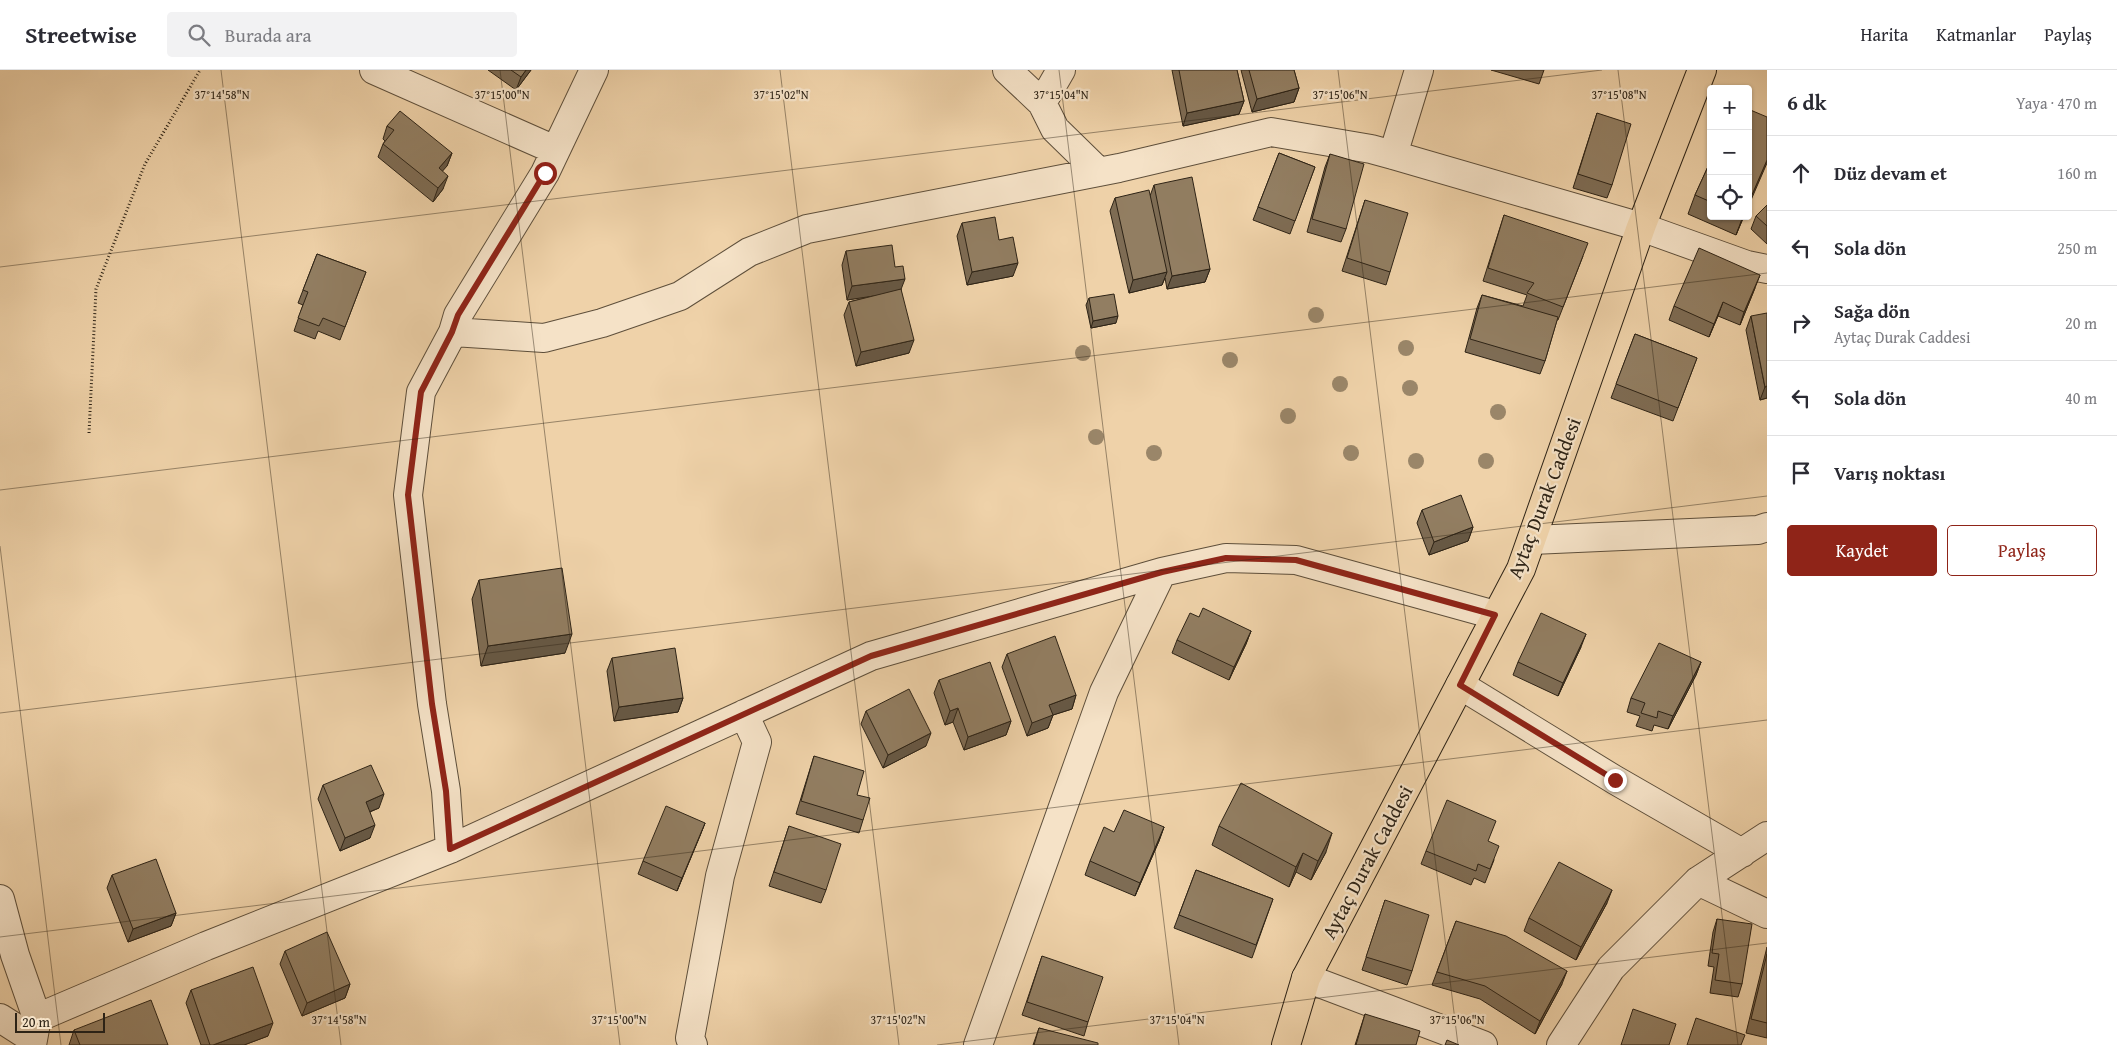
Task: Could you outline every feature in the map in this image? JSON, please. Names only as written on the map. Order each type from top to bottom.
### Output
[{"type":"main road","name":"Aytaç Durak Caddesi","points":[[1286,1045],[1306,978],[1495,615],[1521,570],[1641,228],[1702,70]]},
{"type":"street","points":[[374,70],[556,150]]},
{"type":"street","points":[[450,849],[446,791],[432,704],[408,495],[421,392],[452,332],[458,315],[545,173],[594,70]]},
{"type":"street","points":[[1007,70],[1042,103],[1055,129],[1099,172]]},
{"type":"street","points":[[1042,103],[1061,70]]},
{"type":"street","points":[[1393,155],[1419,70]]},
{"type":"street","points":[[452,332],[544,338],[602,323],[680,296],[749,252],[807,229],[1099,172],[1271,132],[1393,155],[1641,228],[1747,265],[1767,269]]},
{"type":"street","points":[[1532,540],[1758,530],[1767,527]]},
{"type":"street","points":[[34,1034],[206,946],[450,849],[871,656],[1162,572],[1226,558],[1296,560],[1495,615]]},
{"type":"street","points":[[978,1045],[1104,692],[1162,572]]},
{"type":"street","points":[[1460,685],[1615,780],[1742,853]]},
{"type":"street","points":[[693,1045],[690,1038],[720,876],[757,742],[744,714]]},
{"type":"street","points":[[1561,1045],[1611,968],[1698,881],[1767,836]]},
{"type":"street","points":[[1698,881],[1767,914]]},
{"type":"street","points":[[0,899],[34,1034]]},
{"type":"street","points":[[1306,978],[1483,1045]]},
{"type":"street","points":[[0,1018],[34,1034]]},
{"type":"path","points":[[89,433],[96,289],[145,164],[200,70]]},
{"type":"building","points":[[511,70],[526,70],[521,77]]},
{"type":"building","points":[[1179,70],[1237,70],[1244,101],[1187,113]]},
{"type":"building","points":[[1249,70],[1294,70],[1299,88],[1257,99]]},
{"type":"building","points":[[400,111],[452,153],[439,168],[448,176],[438,188],[383,144],[394,130],[387,126]]},
{"type":"building","points":[[1752,111],[1767,117],[1767,160],[1752,195]]},
{"type":"building","points":[[1597,113],[1631,124],[1612,185],[1578,174]]},
{"type":"building","points":[[1279,153],[1315,167],[1295,221],[1258,207]]},
{"type":"building","points":[[1330,154],[1364,164],[1346,229],[1312,219]]},
{"type":"building","points":[[1707,169],[1707,200],[1695,195]]},
{"type":"building","points":[[1192,177],[1210,269],[1172,276],[1154,185]]},
{"type":"building","points":[[1149,190],[1167,272],[1133,280],[1115,198]]},
{"type":"building","points":[[1365,200],[1408,213],[1390,272],[1347,258]]},
{"type":"building","points":[[1767,205],[1767,226],[1756,216]]},
{"type":"building","points":[[1504,215],[1588,243],[1563,307],[1527,293],[1534,283],[1488,268]]},
{"type":"building","points":[[995,217],[999,240],[1013,237],[1018,263],[972,272],[962,223]]},
{"type":"building","points":[[892,245],[895,267],[903,266],[905,279],[852,286],[846,251]]},
{"type":"building","points":[[1699,248],[1760,275],[1744,312],[1723,302],[1714,324],[1674,306]]},
{"type":"building","points":[[317,254],[366,272],[345,327],[323,318],[319,326],[298,318],[308,292],[303,290]]},
{"type":"building","points":[[901,289],[914,340],[861,352],[849,302]]},
{"type":"building","points":[[1114,294],[1118,316],[1093,321],[1089,298]]},
{"type":"building","points":[[1482,295],[1558,317],[1545,361],[1470,339]]},
{"type":"building","points":[[1767,313],[1767,386],[1765,387],[1751,316]]},
{"type":"building","points":[[1635,334],[1697,358],[1678,408],[1616,384]]},
{"type":"building","points":[[1461,495],[1473,527],[1434,542],[1422,510]]},
{"type":"building","points":[[562,568],[572,634],[488,646],[479,580]]},
{"type":"building","points":[[1203,608],[1251,631],[1234,667],[1177,640],[1190,613],[1199,617]]},
{"type":"building","points":[[1541,613],[1586,634],[1563,683],[1518,662]]},
{"type":"building","points":[[1055,636],[1076,695],[1049,705],[1053,715],[1032,723],[1007,654]]},
{"type":"building","points":[[1659,643],[1701,662],[1673,716],[1658,711],[1657,718],[1641,713],[1645,703],[1631,698]]},
{"type":"building","points":[[675,648],[683,698],[619,707],[612,658]]},
{"type":"building","points":[[990,662],[1011,721],[968,737],[958,708],[950,711],[939,680]]},
{"type":"building","points":[[909,689],[931,733],[888,755],[866,711]]},
{"type":"building","points":[[814,756],[864,771],[857,795],[870,798],[863,820],[801,801]]},
{"type":"building","points":[[371,765],[384,794],[366,802],[375,825],[345,838],[323,785]]},
{"type":"building","points":[[1241,783],[1332,833],[1318,861],[1303,853],[1296,867],[1219,826]]},
{"type":"building","points":[[1447,800],[1496,821],[1488,841],[1499,846],[1490,869],[1478,864],[1476,871],[1426,851]]},
{"type":"building","points":[[666,806],[705,823],[682,878],[643,861]]},
{"type":"building","points":[[1124,810],[1164,827],[1140,883],[1090,861],[1104,827],[1114,832]]},
{"type":"building","points":[[789,826],[841,844],[826,890],[774,872]]},
{"type":"building","points":[[156,859],[176,913],[133,929],[112,875]]},
{"type":"building","points":[[1559,862],[1612,890],[1581,947],[1529,918]]},
{"type":"building","points":[[1196,870],[1273,899],[1256,945],[1179,915]]},
{"type":"building","points":[[1385,900],[1429,915],[1412,971],[1366,957]]},
{"type":"building","points":[[1717,919],[1752,924],[1742,984],[1715,980],[1719,954],[1712,953]]},
{"type":"building","points":[[1456,921],[1506,936],[1567,971],[1540,1021],[1485,986],[1437,972]]},
{"type":"building","points":[[327,932],[350,984],[307,1003],[285,951]]},
{"type":"building","points":[[1767,954],[1767,1023],[1751,1019]]},
{"type":"building","points":[[1042,956],[1103,977],[1088,1022],[1027,1002]]},
{"type":"building","points":[[253,967],[273,1023],[210,1045],[191,990]]},
{"type":"building","points":[[151,1000],[168,1045],[80,1045],[74,1030]]},
{"type":"building","points":[[1633,1009],[1676,1024],[1669,1045],[1621,1045]]},
{"type":"building","points":[[1365,1014],[1420,1031],[1416,1045],[1356,1045]]},
{"type":"building","points":[[1696,1018],[1745,1035],[1741,1045],[1687,1045]]},
{"type":"building","points":[[1039,1028],[1098,1043],[1098,1045],[1034,1045]]},
{"type":"building","points":[[1447,1040],[1459,1045],[1445,1045]]},
{"type":"route","points":[[545,173],[458,315],[452,332],[421,392],[408,495],[432,704],[446,791],[450,849],[871,656],[1162,572],[1226,558],[1296,560],[1495,615],[1460,685],[1615,780]]}]
